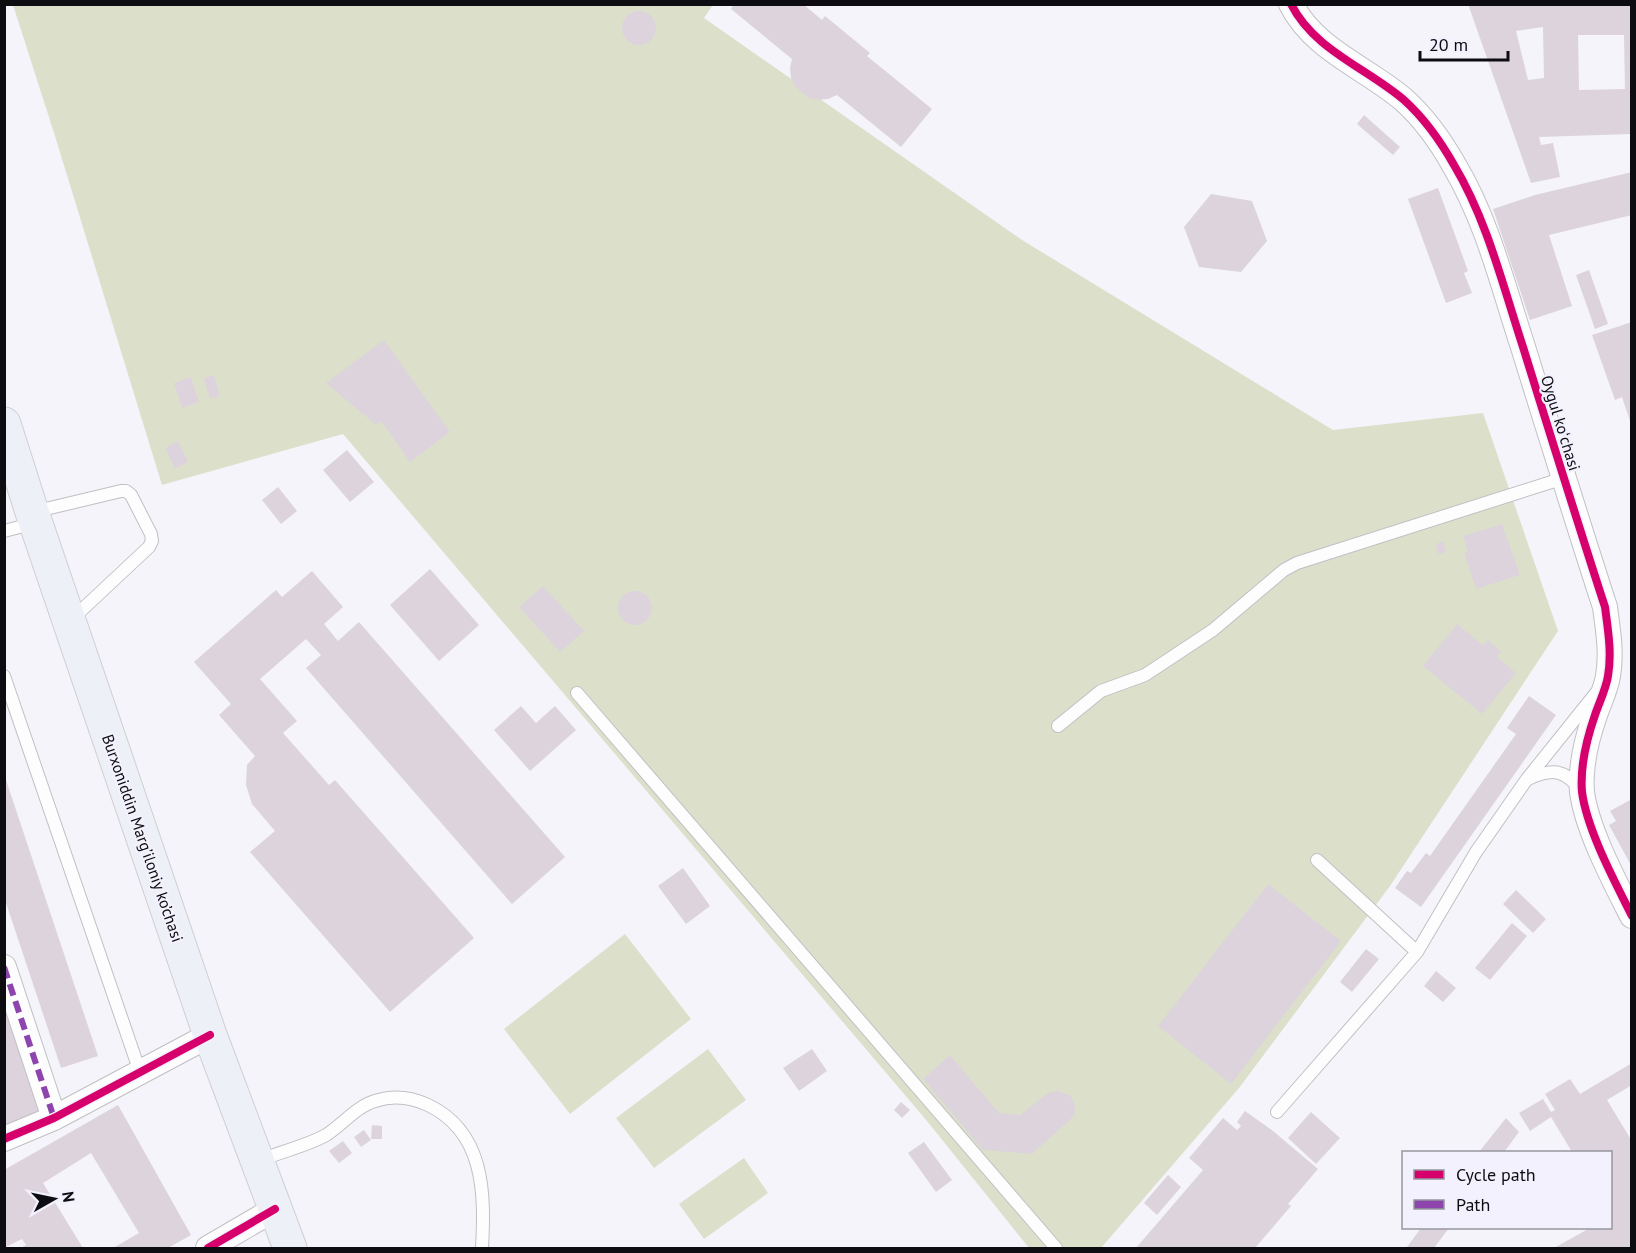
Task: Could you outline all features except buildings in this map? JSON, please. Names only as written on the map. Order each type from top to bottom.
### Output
[{"type":"main road","name":"Burxoniddin Marg’iloniy ko’chasi","points":[[4,424],[210,1035],[290,1248]]},
{"type":"street","name":"Oygul koʻchasi","points":[[1291,4],[1297,16],[1315,36],[1404,100],[1432,131],[1455,165],[1473,202],[1497,266],[1605,607],[1609,636],[1608,678],[1594,719],[1584,760],[1582,791],[1588,817],[1608,868],[1632,916]]},
{"type":"street","points":[[4,967],[54,1118]]},
{"type":"street","points":[[4,1140],[54,1118],[210,1035]]},
{"type":"street","points":[[208,1248],[275,1209]]},
{"type":"lane","points":[[1058,726],[1101,691],[1145,675],[1213,630],[1284,570],[1297,563],[1564,478]]},
{"type":"lane","points":[[4,531],[34,517],[121,491],[126,491],[131,495],[151,534],[152,542],[69,621]]},
{"type":"lane","points":[[4,676],[140,1072]]},
{"type":"lane","points":[[1277,1112],[1417,952],[1476,852],[1527,779],[1608,678]]},
{"type":"lane","points":[[577,693],[1056,1248]]},
{"type":"lane","points":[[1527,779],[1538,774],[1556,771],[1572,780],[1582,791]]},
{"type":"lane","points":[[1317,860],[1417,952]]},
{"type":"lane","points":[[256,1161],[324,1136],[371,1102],[398,1097],[417,1100],[451,1119],[466,1136],[476,1159],[484,1209],[482,1248]]},
{"type":"green space","points":[[13,5],[713,5],[704,18],[1022,240],[1333,430],[1483,413],[1558,631],[1390,886],[1239,1088],[1101,1248],[1029,1248],[927,1121],[343,434],[162,485]]},
{"type":"green space","points":[[625,934],[691,1019],[570,1114],[504,1029]]},
{"type":"green space","points":[[708,1049],[746,1100],[654,1168],[616,1118]]},
{"type":"green space","points":[[744,1158],[768,1193],[704,1239],[679,1204]]},
{"type":"marked path","points":[[4,967],[54,1118]]},
{"type":"cycle path","points":[[1291,4],[1313,34],[1404,100],[1418,115],[1438,139],[1454,165],[1466,186],[1485,231],[1605,607],[1610,659],[1608,676],[1587,743],[1583,763],[1582,792],[1596,839],[1632,916]]},
{"type":"cycle path","points":[[4,1139],[54,1118],[210,1035]]},
{"type":"cycle path","points":[[208,1248],[275,1209]]}]
